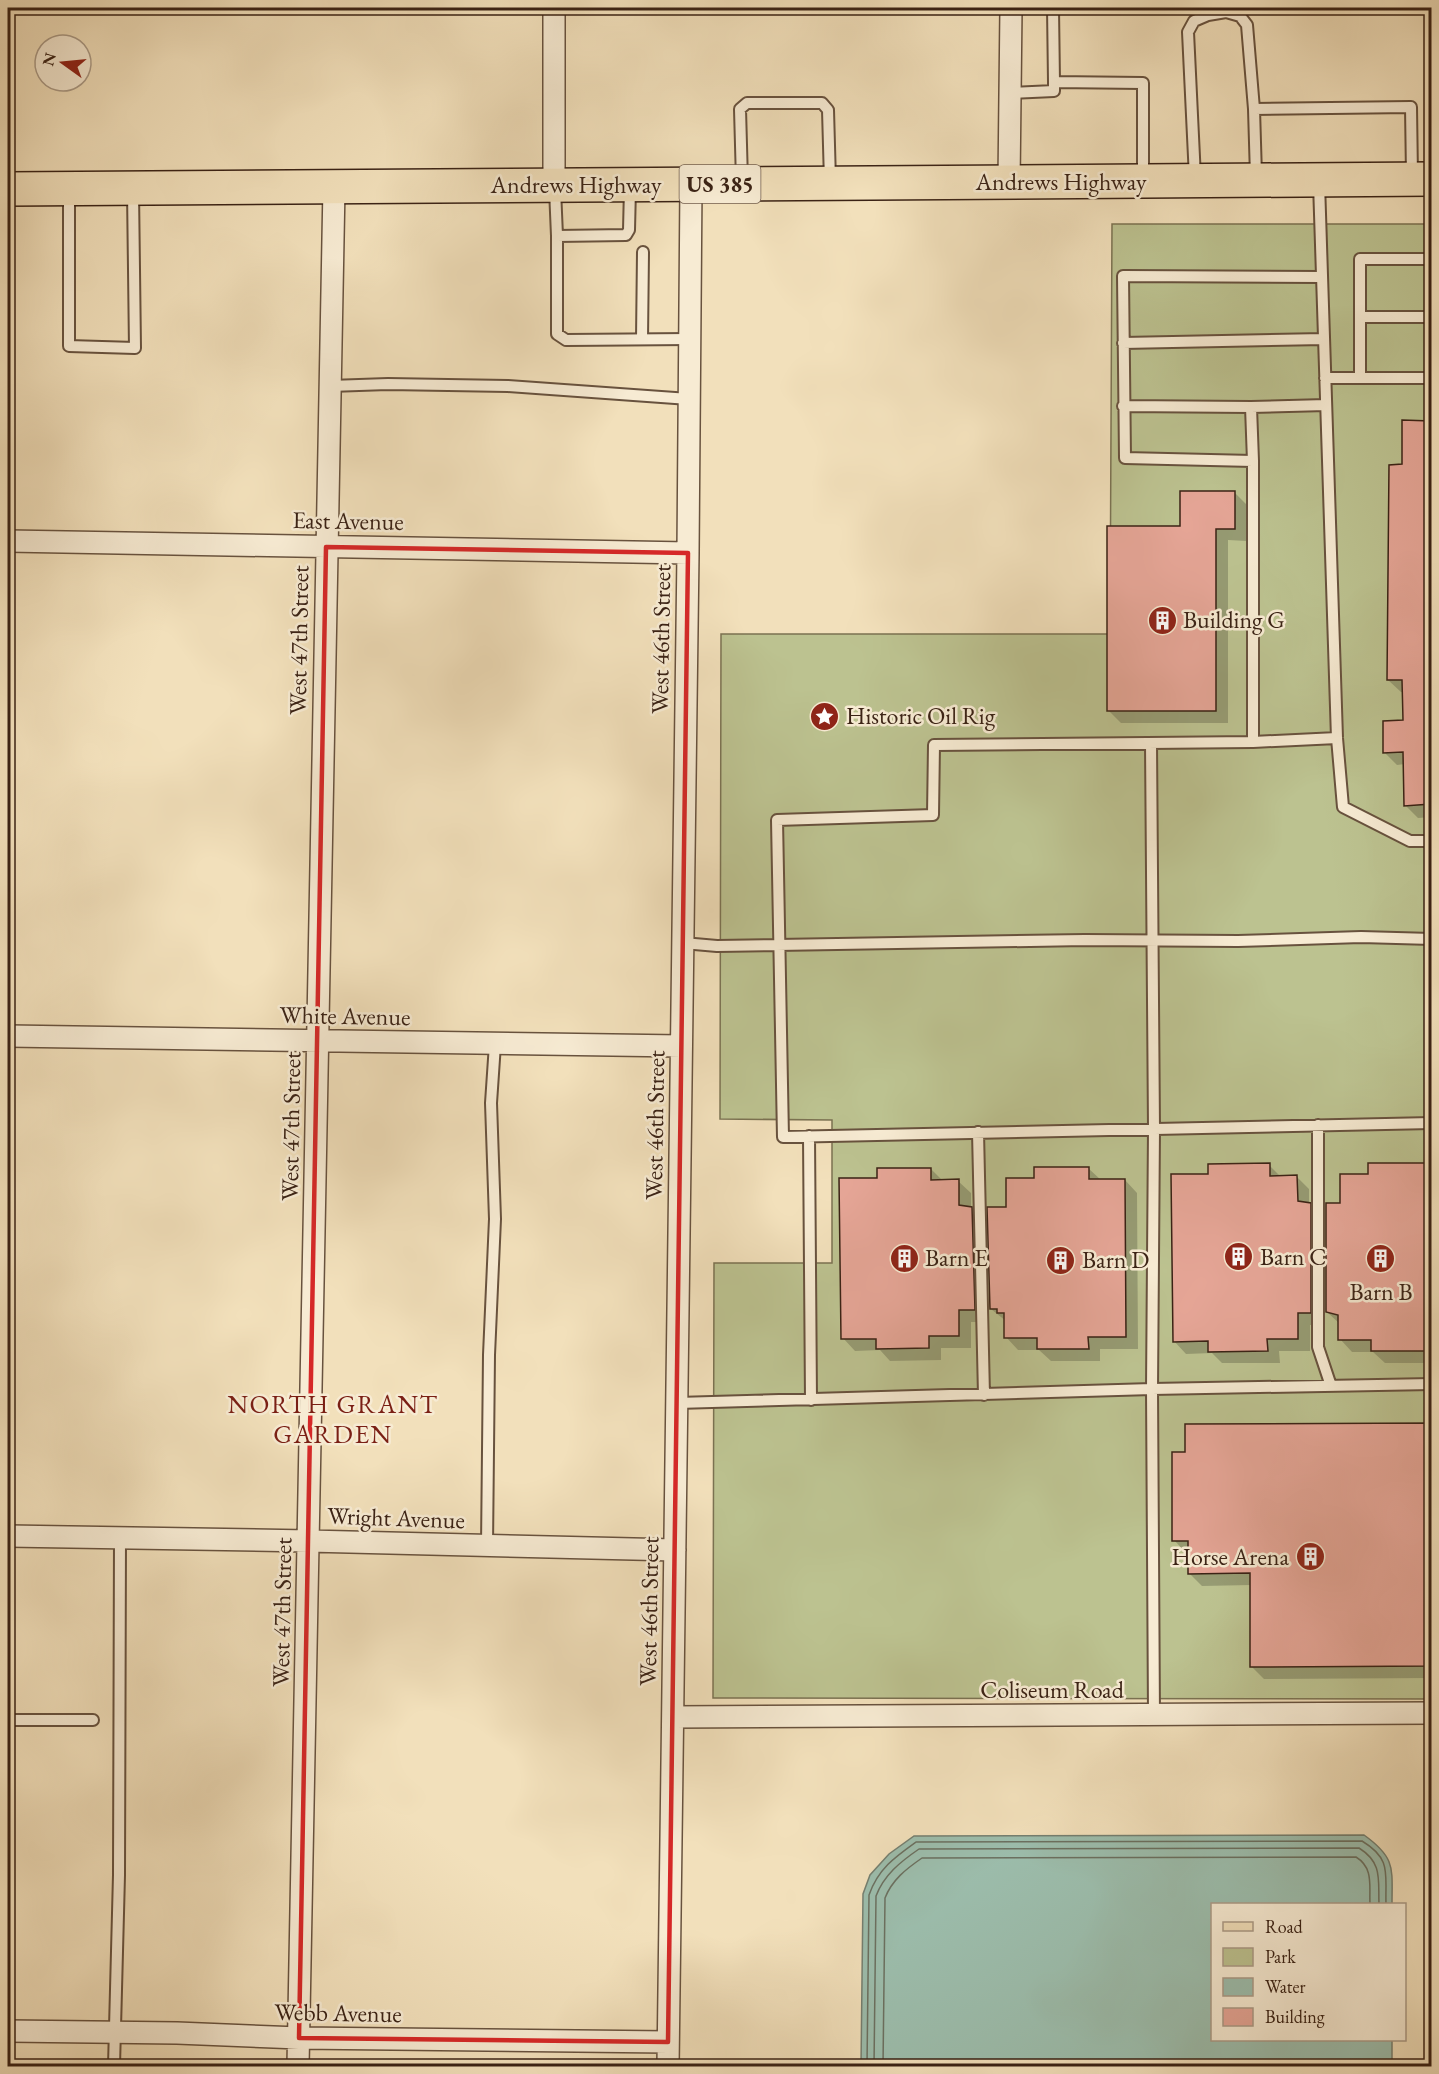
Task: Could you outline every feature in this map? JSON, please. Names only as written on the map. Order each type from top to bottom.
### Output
[{"type":"main road","name":"Andrews Highway","points":[[8,189],[1422,179]]},
{"type":"street","points":[[554,8],[554,185]]},
{"type":"street","points":[[1010,182],[1011,8]]},
{"type":"street","name":"West 46th Street","points":[[668,2067],[691,184]]},
{"type":"street","name":"West 47th Street","points":[[298,2067],[334,187]]},
{"type":"street","name":"East Avenue","points":[[8,542],[688,553]]},
{"type":"street","name":"White Avenue","points":[[8,1036],[681,1046]]},
{"type":"street","name":"Wright Avenue","points":[[8,1536],[675,1550]]},
{"type":"street","name":"Coliseum Road","points":[[673,1717],[1431,1713]]},
{"type":"street","name":"Webb Avenue","points":[[8,2031],[299,2038],[668,2042]]},
{"type":"lane","points":[[1010,93],[1054,91],[1053,8]]},
{"type":"lane","points":[[1195,180],[1188,32],[1194,21],[1208,15],[1226,12],[1240,16],[1247,25],[1254,109],[1256,180]]},
{"type":"lane","points":[[1054,82],[1143,82],[1143,181]]},
{"type":"lane","points":[[742,184],[740,109],[747,103],[822,103],[828,110],[830,183]]},
{"type":"lane","points":[[1254,109],[1411,107],[1422,179]]},
{"type":"lane","points":[[1318,180],[1337,738],[1343,807],[1410,841],[1431,841]]},
{"type":"lane","points":[[554,185],[557,236],[557,334],[566,340],[690,339]]},
{"type":"lane","points":[[557,236],[626,235],[629,230],[630,185]]},
{"type":"lane","points":[[69,188],[69,346],[135,348],[133,188]]},
{"type":"lane","points":[[642,339],[643,252]]},
{"type":"lane","points":[[1360,378],[1360,259],[1431,259]]},
{"type":"lane","points":[[1253,461],[1125,458],[1123,276],[1322,277]]},
{"type":"lane","points":[[1360,316],[1431,316]]},
{"type":"lane","points":[[1123,343],[1324,339]]},
{"type":"lane","points":[[1325,378],[1431,378]]},
{"type":"lane","points":[[330,386],[508,386],[689,399]]},
{"type":"lane","points":[[1123,406],[1326,405]]},
{"type":"lane","points":[[1251,407],[1253,742]]},
{"type":"lane","points":[[1337,738],[1253,742],[934,745],[933,815],[777,820],[783,1137],[1431,1123]]},
{"type":"lane","points":[[1150,743],[1154,1129],[1152,1389],[1154,1714]]},
{"type":"lane","points":[[682,943],[717,946],[1152,940],[1238,941],[1361,937],[1431,939]]},
{"type":"lane","points":[[487,1546],[489,1355],[495,1219],[491,1103],[495,1044]]},
{"type":"lane","points":[[1318,1125],[1318,1347],[1331,1386]]},
{"type":"lane","points":[[978,1132],[984,1395]]},
{"type":"lane","points":[[809,1136],[811,1400]]},
{"type":"lane","points":[[677,1403],[1152,1389],[1431,1384]]},
{"type":"lane","points":[[114,2067],[119,1875],[120,1538]]},
{"type":"lane","points":[[8,1720],[93,1720]]},
{"type":"highlighted area","points":[[326,547],[688,553],[668,2042],[299,2038]]},
{"type":"green space","points":[[1112,224],[1431,224],[1431,1699],[713,1698],[714,1263],[832,1263],[832,1120],[720,1119],[721,634],[1110,634]]},
{"type":"water","points":[[1364,1835],[1387,1857],[1392,1872],[1392,1903],[1211,1903],[1211,2041],[1392,2041],[1392,2066],[861,2066],[863,1894],[870,1875],[889,1854],[914,1836]]},
{"type":"building","points":[[1402,420],[1431,421],[1431,804],[1404,806],[1403,752],[1383,753],[1383,721],[1403,720],[1402,680],[1387,680],[1389,465],[1402,464]]},
{"type":"building","name":"Building G","points":[[1180,491],[1235,491],[1235,529],[1216,529],[1216,711],[1107,711],[1107,526],[1180,526]]},
{"type":"building","name":"Barn C","points":[[1270,1163],[1270,1176],[1297,1175],[1298,1201],[1311,1203],[1311,1313],[1298,1313],[1298,1339],[1267,1339],[1268,1351],[1208,1352],[1208,1341],[1173,1342],[1171,1174],[1208,1174],[1208,1164]]},
{"type":"building","name":"Barn B","points":[[1368,1163],[1428,1163],[1429,1175],[1431,1175],[1431,1339],[1428,1339],[1428,1351],[1371,1351],[1371,1340],[1338,1340],[1338,1315],[1326,1312],[1326,1203],[1340,1203],[1340,1174],[1368,1174]]},
{"type":"building","name":"Barn D","points":[[1034,1167],[1089,1167],[1089,1179],[1125,1179],[1126,1337],[1088,1337],[1089,1349],[1037,1349],[1037,1338],[1004,1338],[1004,1313],[997,1313],[997,1309],[990,1309],[987,1207],[1006,1207],[1006,1178],[1034,1178]]},
{"type":"building","name":"Barn E","points":[[877,1168],[931,1168],[931,1180],[959,1179],[959,1205],[972,1207],[975,1310],[959,1310],[959,1336],[929,1336],[929,1348],[876,1349],[876,1339],[841,1339],[839,1178],[877,1178]]},
{"type":"building","name":"Horse Arena","points":[[1431,1423],[1431,1666],[1250,1667],[1250,1573],[1188,1574],[1188,1541],[1172,1541],[1172,1452],[1185,1452],[1185,1424]]},
{"type":"place","name":"Building G","points":[[1162,620]]},
{"type":"place","name":"Historic Oil Rig","points":[[825,716]]},
{"type":"place","name":"Barn C","points":[[1239,1257]]},
{"type":"place","name":"Barn E","points":[[904,1258]]},
{"type":"place","name":"Barn B","points":[[1381,1259]]},
{"type":"place","name":"Barn D","points":[[1061,1260]]},
{"type":"place","name":"Horse Arena","points":[[1310,1557]]},
{"type":"district","name":"NORTH GRANT GARDEN","points":[[333,1419]]}]
